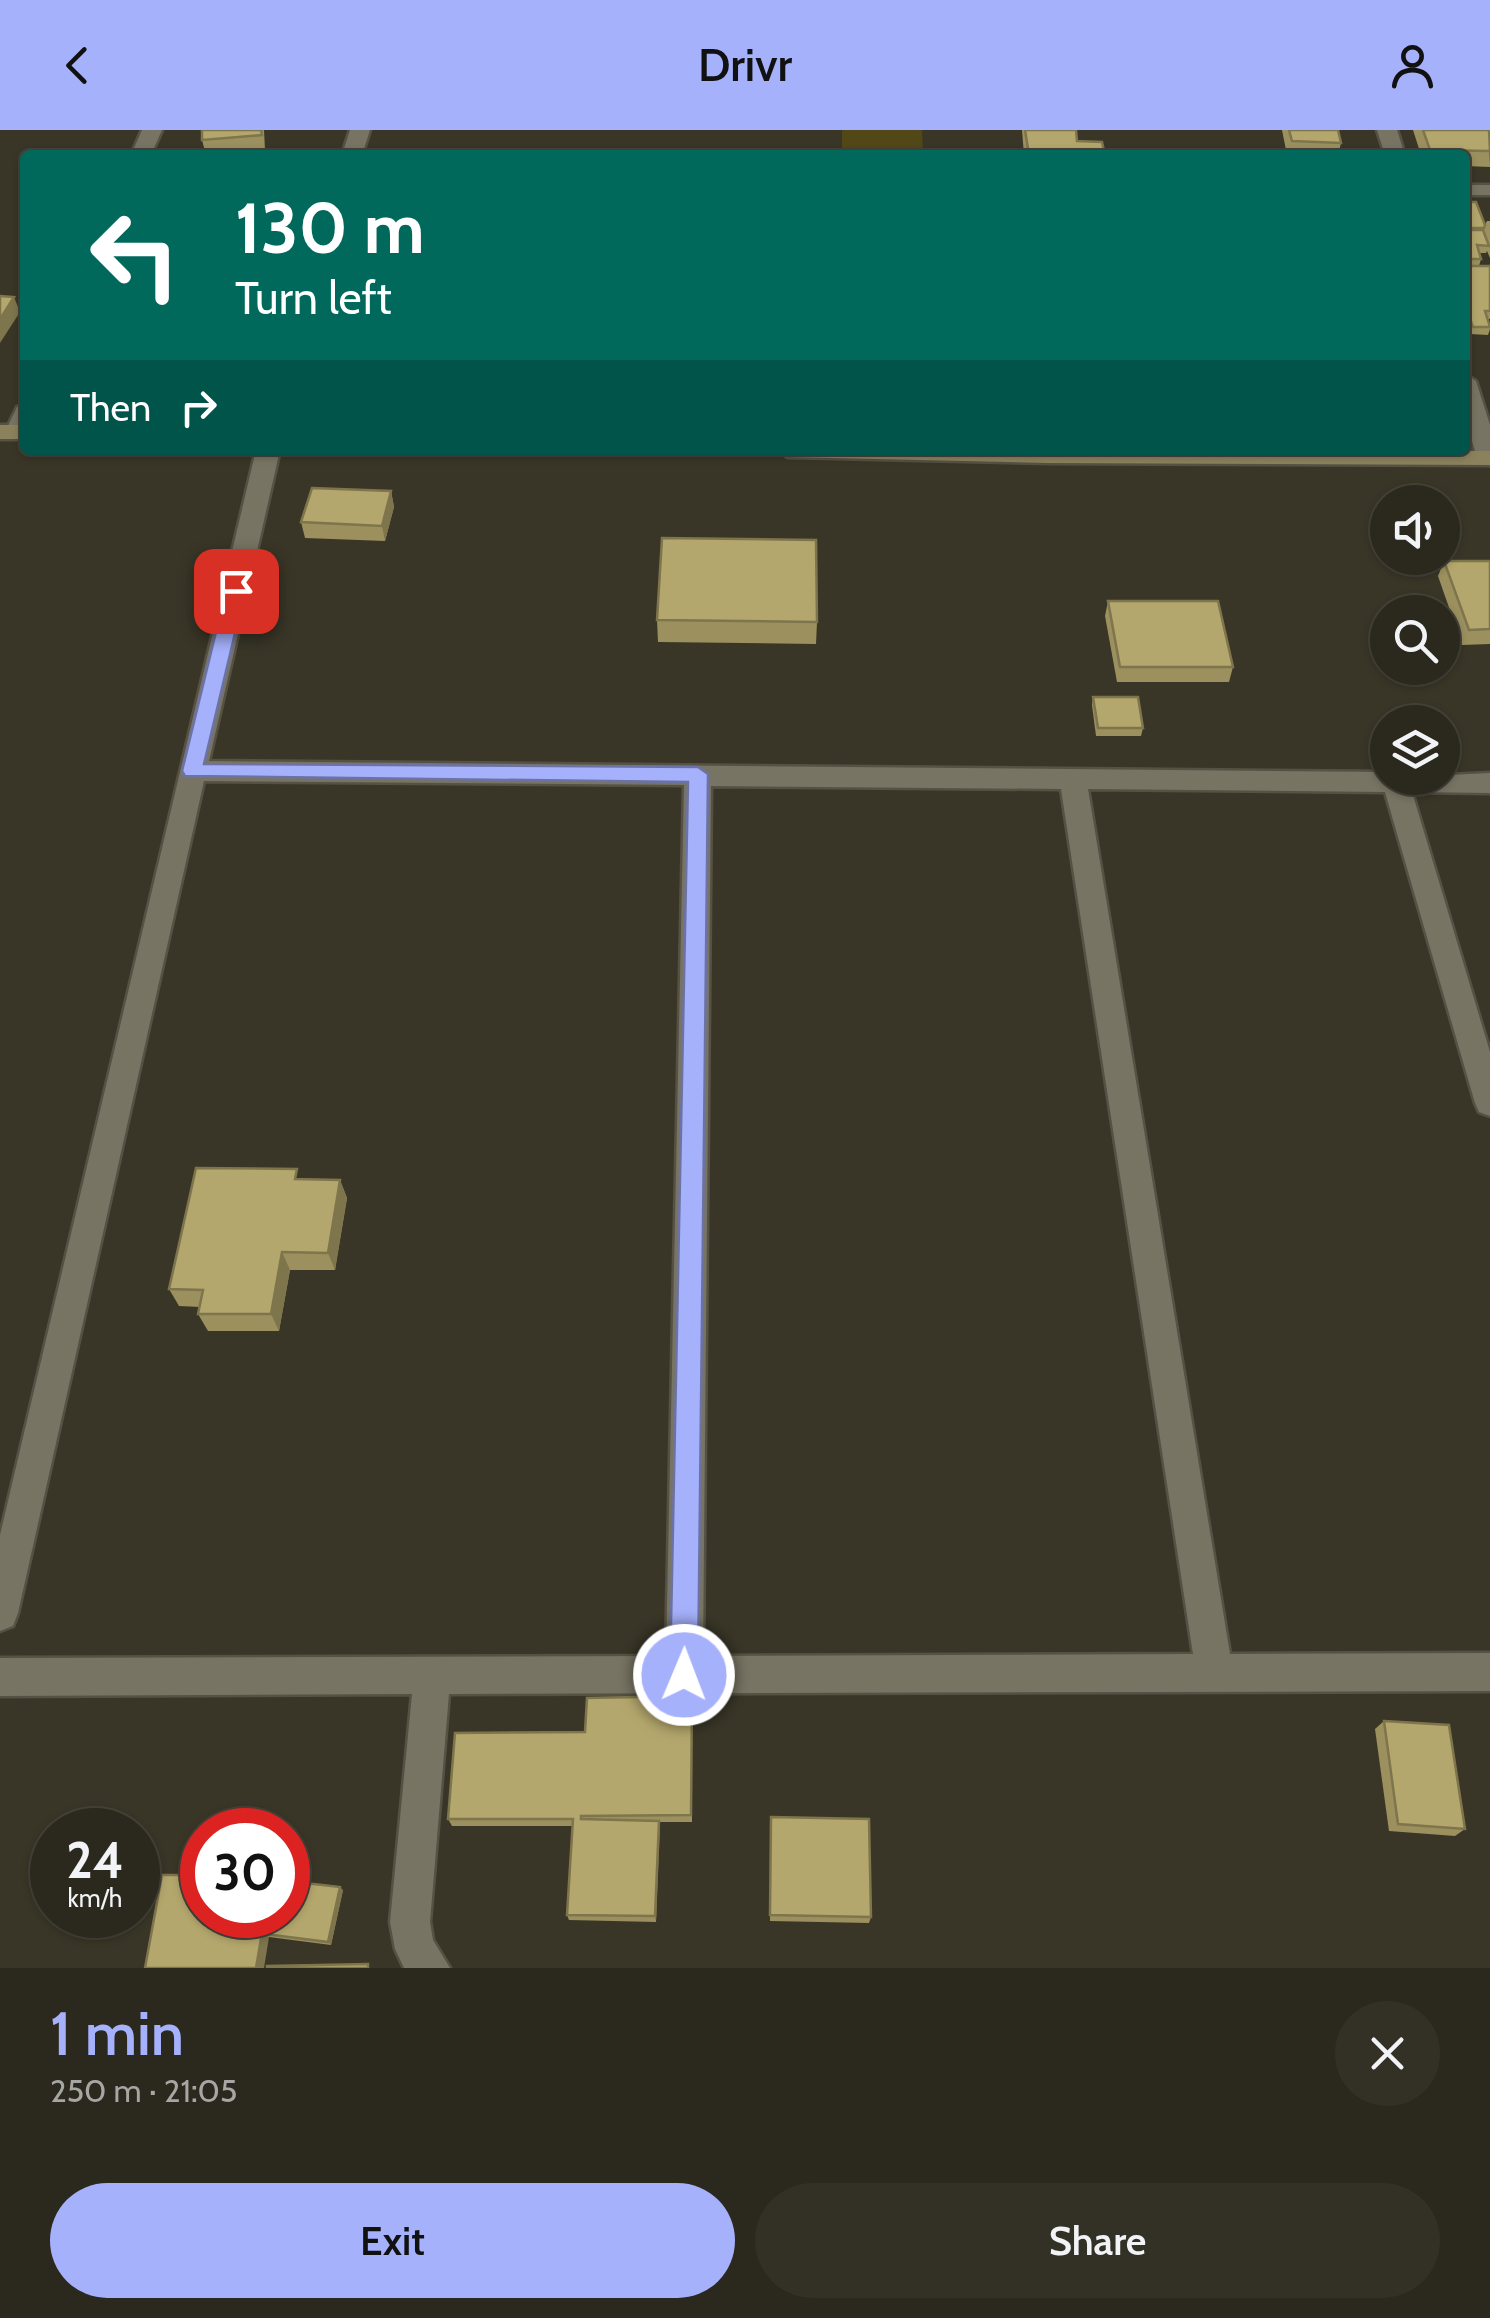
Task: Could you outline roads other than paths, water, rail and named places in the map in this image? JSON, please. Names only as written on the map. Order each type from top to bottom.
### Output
[{"type":"street","points":[[1225,455],[1490,458],[1470,396]]},
{"type":"street","points":[[0,1613],[267,455]]},
{"type":"street","points":[[192,771],[1370,782]]},
{"type":"street","points":[[684,1675],[698,774]]},
{"type":"street","points":[[1073,778],[1214,1673]]},
{"type":"street","points":[[1460,783],[1490,783]]},
{"type":"street","points":[[1400,795],[1490,1103]]},
{"type":"street","points":[[0,1677],[1490,1672]]},
{"type":"street","points":[[430,1968],[415,1949],[410,1922],[432,1676]]}]
